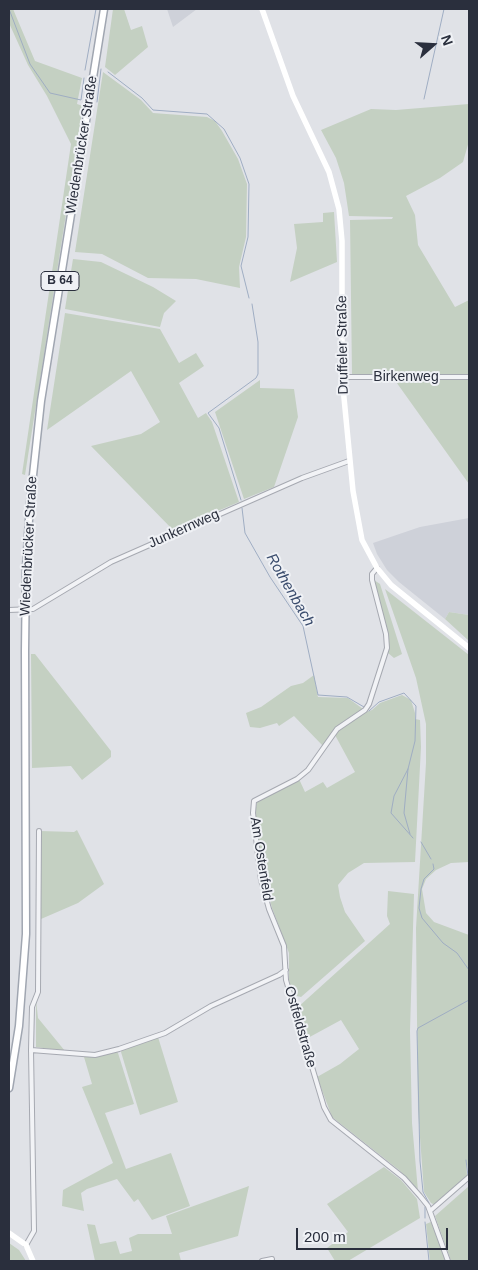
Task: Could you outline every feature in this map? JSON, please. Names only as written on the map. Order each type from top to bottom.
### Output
[{"type":"main road","name":"Wiedenbrücker Straße","points":[[9,1088],[19,1026],[26,934],[26,609],[28,528],[38,427],[104,9]]},
{"type":"street","name":"Druffeler Straße","points":[[262,9],[293,96],[323,158],[337,198],[342,240],[342,377],[349,461],[359,529],[366,551],[376,568],[399,593],[469,648]]},
{"type":"street","name":"Birkenweg","points":[[342,377],[469,376]]},
{"type":"street","name":"Junkernweg","points":[[9,610],[33,609],[111,562],[302,478],[349,461]]},
{"type":"street","name":"Am Ostenfeld","points":[[286,980],[284,946],[269,909],[262,880],[253,806],[254,800],[297,779],[308,770],[336,730],[365,710],[369,704],[387,648],[386,634],[372,580],[372,574],[376,568]]},
{"type":"street","points":[[26,1245],[34,1231],[31,1050],[32,1007],[38,992],[39,831]]},
{"type":"street","points":[[280,975],[286,970]]},
{"type":"street","name":"Ostfeldstraße","points":[[31,1050],[95,1055],[119,1049],[165,1033],[211,1006],[280,975],[286,980],[324,1107],[331,1120],[404,1178],[430,1211],[448,1261]]},
{"type":"street","points":[[430,1211],[469,1177]]},
{"type":"street","points":[[9,1233],[26,1245],[33,1261]]},
{"type":"street","points":[[262,1261],[272,1259]]},
{"type":"shaded area","points":[[167,9],[197,9],[173,27]]},
{"type":"shaded area","points":[[469,518],[469,615],[449,612],[445,619],[387,570],[377,554],[373,543],[420,527]]},
{"type":"green space","points":[[9,9],[13,9],[35,61],[82,78],[77,104],[83,106],[25,475],[22,474],[71,144],[47,96],[28,65],[9,23]]},
{"type":"green space","points":[[113,9],[124,9],[131,30],[142,26],[148,47],[115,75],[105,67]]},
{"type":"green space","points":[[103,72],[141,100],[153,113],[207,117],[215,121],[222,131],[238,159],[247,184],[246,237],[239,267],[240,288],[196,279],[148,278],[102,254],[75,252]]},
{"type":"green space","points":[[469,104],[469,141],[463,162],[440,178],[406,196],[415,215],[418,245],[455,307],[469,300],[469,375],[352,375],[350,220],[392,219],[393,217],[349,216],[344,183],[336,158],[321,130],[371,109],[396,110]]},
{"type":"green space","points":[[334,212],[337,262],[290,282],[297,248],[294,224],[323,222],[323,213]]},
{"type":"green space","points":[[73,259],[101,262],[153,287],[176,301],[164,313],[160,327],[65,309]]},
{"type":"green space","points":[[65,313],[160,329],[179,363],[196,353],[204,366],[179,383],[198,418],[206,413],[212,422],[239,502],[173,530],[91,446],[141,434],[160,422],[131,371],[47,430]]},
{"type":"green space","points":[[469,378],[469,484],[394,379]]},
{"type":"green space","points":[[260,380],[260,388],[294,389],[298,417],[274,487],[244,499],[215,412]]},
{"type":"green space","points":[[374,580],[380,584],[402,654],[394,658],[388,653],[388,635]]},
{"type":"green space","points":[[385,589],[469,655],[469,862],[451,863],[436,870],[426,879],[422,889],[426,913],[434,922],[469,935],[469,1174],[466,1160],[467,1176],[435,1205],[431,1203],[424,1192],[418,1110],[416,928],[426,763],[426,724],[416,678]]},
{"type":"green space","points":[[449,612],[469,615],[469,641],[445,619]]},
{"type":"green space","points":[[31,654],[35,654],[111,751],[111,757],[82,780],[71,766],[32,768]]},
{"type":"green space","points":[[314,675],[318,697],[348,698],[363,709],[336,728],[323,746],[294,716],[279,726],[277,723],[260,728],[250,727],[246,713],[261,707],[291,686],[303,683]]},
{"type":"green space","points":[[402,695],[411,700],[415,719],[420,720],[421,747],[415,862],[364,863],[348,873],[338,885],[340,897],[345,912],[365,941],[301,997],[293,995],[289,980],[289,953],[272,908],[263,872],[255,813],[257,802],[299,779],[305,792],[323,782],[327,788],[355,772],[335,735],[339,730],[380,703]]},
{"type":"green space","points":[[77,830],[104,884],[78,903],[41,919],[40,831],[74,832]]},
{"type":"green space","points":[[388,891],[414,894],[410,1031],[412,1123],[418,1191],[399,1170],[332,1117],[317,1077],[340,1064],[359,1049],[341,1020],[306,1039],[297,1008],[390,924],[387,916]]},
{"type":"green space","points":[[36,1000],[38,1018],[65,1051],[36,1047]]},
{"type":"green space","points":[[158,1037],[178,1102],[140,1115],[121,1052],[122,1049]]},
{"type":"green space","points":[[116,1051],[134,1104],[105,1113],[126,1169],[171,1153],[190,1206],[152,1220],[138,1199],[134,1202],[117,1179],[87,1189],[81,1193],[84,1211],[62,1206],[63,1190],[113,1163],[82,1087],[92,1084],[84,1057],[96,1057]]},
{"type":"green space","points":[[384,1167],[401,1180],[417,1199],[420,1218],[348,1261],[335,1261],[327,1248],[348,1232],[327,1204]]},
{"type":"green space","points":[[249,1186],[238,1236],[179,1253],[181,1261],[95,1261],[87,1224],[95,1225],[100,1244],[116,1241],[120,1254],[132,1251],[129,1238],[138,1234],[172,1234],[166,1216]]},
{"type":"green space","points":[[469,1186],[469,1261],[451,1261],[435,1216]]},
{"type":"green space","points":[[431,1222],[446,1261],[430,1261],[426,1224]]},
{"type":"green space","points":[[9,1243],[19,1250],[26,1261],[9,1261]]},
{"type":"waterway","name":"Rothenbach","points":[[9,9],[30,64],[50,93],[81,100],[84,78]]},
{"type":"waterway","points":[[85,70],[96,9]]},
{"type":"waterway","points":[[424,99],[444,9]]},
{"type":"waterway","name":"Rothenbach","points":[[97,102],[101,69]]},
{"type":"waterway","name":"Rothenbach","points":[[108,72],[142,98],[153,110],[207,114],[224,129],[240,158],[249,184],[248,237],[241,266],[249,298]]},
{"type":"waterway","name":"Rothenbach","points":[[241,500],[219,428],[208,413],[256,378],[258,374],[258,342],[252,304]]},
{"type":"waterway","name":"Rothenbach","points":[[242,508],[245,533],[270,577],[303,626],[318,695],[347,697],[364,707]]},
{"type":"waterway","name":"Rothenbach","points":[[369,711],[379,702],[404,693],[416,706],[415,741],[408,769],[394,796],[391,813],[413,838]]},
{"type":"waterway","name":"Rothenbach","points":[[408,769],[404,813],[410,834]]},
{"type":"waterway","name":"Rothenbach","points":[[421,842],[431,859]]},
{"type":"waterway","name":"Rothenbach","points":[[433,864],[434,869],[424,879],[421,889],[419,908],[422,918],[443,943],[457,953],[469,970]]},
{"type":"waterway","points":[[429,1203],[423,1192],[420,1161],[417,1031],[418,1028],[469,1000]]},
{"type":"waterway","points":[[466,1160],[468,1176]]},
{"type":"waterway","points":[[425,1207],[425,1218]]},
{"type":"waterway","points":[[425,1222],[429,1261]]}]
